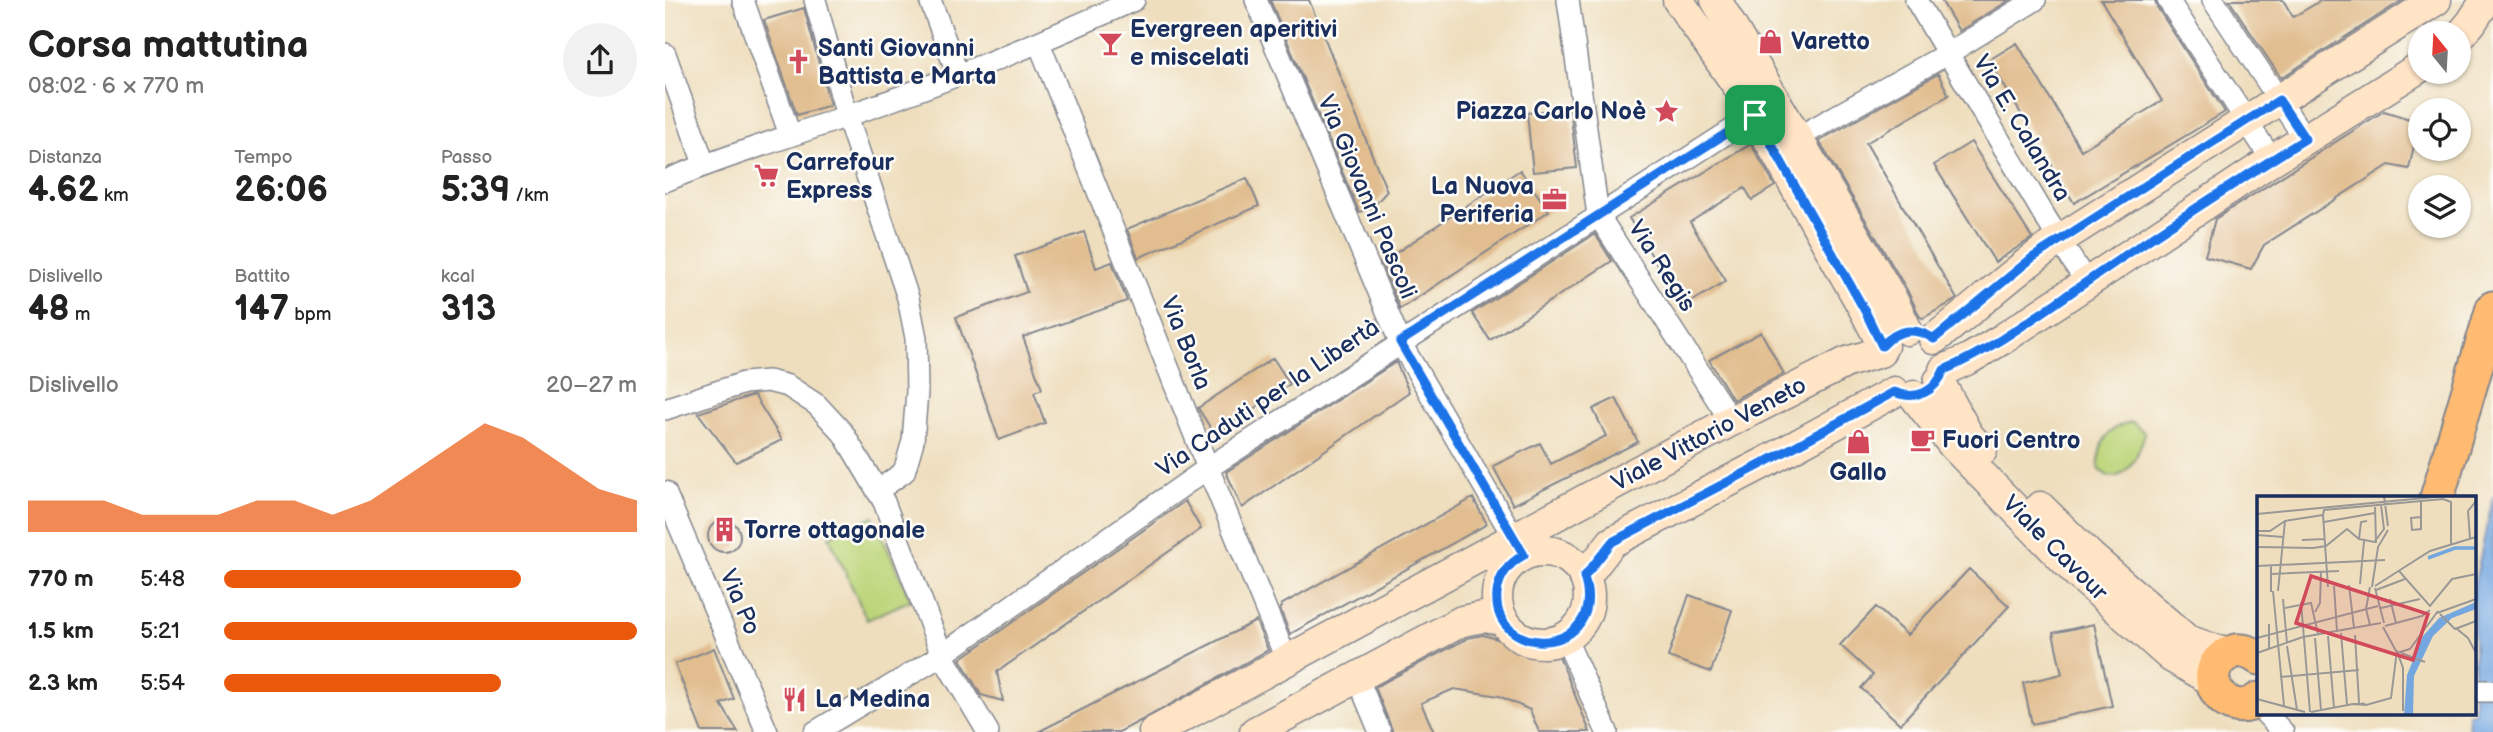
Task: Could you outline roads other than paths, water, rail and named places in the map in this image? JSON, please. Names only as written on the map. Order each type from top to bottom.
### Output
[{"type":"main road","points":[[1678,0],[1755,115],[1865,311],[1901,342],[1944,359],[1923,385],[1885,384],[1880,375],[1878,363],[1901,342]]},
{"type":"main road","points":[[1716,0],[1892,299],[1901,342]]},
{"type":"main road","name":"Viale Vittorio Veneto","points":[[1523,551],[1542,522],[1847,362],[1901,342],[2436,0]]},
{"type":"main road","points":[[2471,23],[2486,0]]},
{"type":"main road","name":"Viale Vittorio Veneto","points":[[1584,577],[1612,542],[1923,385],[1969,359],[2272,160],[2408,75]]},
{"type":"main road","points":[[2438,496],[2493,308]]},
{"type":"main road","name":"Viale Cavour","points":[[1923,385],[1968,435],[2091,557],[2187,640],[2243,661]]},
{"type":"main road","points":[[1154,732],[1472,561],[1523,551],[1547,551],[1569,559],[1584,577],[1588,604],[1584,617],[1565,637],[1552,642],[1538,642],[1512,631],[1503,620],[1497,598],[1498,586],[1509,566],[1523,551]]},
{"type":"main road","points":[[1255,732],[1462,621],[1483,617],[1503,620]]},
{"type":"main road","points":[[2243,661],[2221,698],[2228,704],[2253,710]]},
{"type":"street","points":[[743,0],[790,135]]},
{"type":"street","points":[[815,0],[847,116],[908,298],[916,338],[917,392],[913,441],[904,472],[877,491]]},
{"type":"street","points":[[930,0],[958,75]]},
{"type":"street","points":[[665,181],[705,164],[958,75],[1039,43],[1114,4],[1135,0]]},
{"type":"street","name":"Via Giovanni Pascoli","points":[[1256,0],[1400,342],[1523,551]]},
{"type":"street","name":"Via Regis","points":[[1568,0],[1598,215],[1731,421]]},
{"type":"street","name":"Via E. Calandra","points":[[1916,0],[2086,282]]},
{"type":"street","points":[[1797,138],[1947,54],[2035,0]]},
{"type":"street","points":[[2168,0],[2272,160]]},
{"type":"street","points":[[2213,0],[2305,139]]},
{"type":"street","name":"Via Borla","points":[[1039,43],[1207,468],[1287,660]]},
{"type":"street","points":[[665,54],[705,164]]},
{"type":"street","name":"Via Caduti per la Libertà","points":[[815,732],[942,655],[1207,468],[1755,115]]},
{"type":"street","points":[[665,409],[744,383],[768,381],[788,386],[817,405],[843,433],[884,502],[942,655],[988,732]]},
{"type":"street","name":"Via Po","points":[[665,492],[767,732]]},
{"type":"street","points":[[1565,637],[1607,732]]},
{"type":"street","points":[[1357,677],[1380,732]]},
{"type":"street","points":[[2258,714],[2283,732]]},
{"type":"water","points":[[2493,496],[2493,732],[2469,732],[2468,714],[2476,714],[2476,577]]},
{"type":"place","name":"Varetto","points":[[1771,41]]},
{"type":"place","name":"Evergreen aperitivi e miscelati","points":[[1110,43]]},
{"type":"place","name":"Santi Giovanni Battista e Marta","points":[[798,62]]},
{"type":"place","name":"Piazza Carlo Noè","points":[[1666,111]]},
{"type":"place","name":"Carrefour Express","points":[[766,176]]},
{"type":"place","name":"La Nuova Periferia","points":[[1554,200]]},
{"type":"place","name":"Fuori Centro","points":[[1922,440]]},
{"type":"place","name":"Gallo","points":[[1858,441]]},
{"type":"place","name":"Torre ottagonale","points":[[724,530]]},
{"type":"place","name":"La Medina","points":[[795,699]]}]
